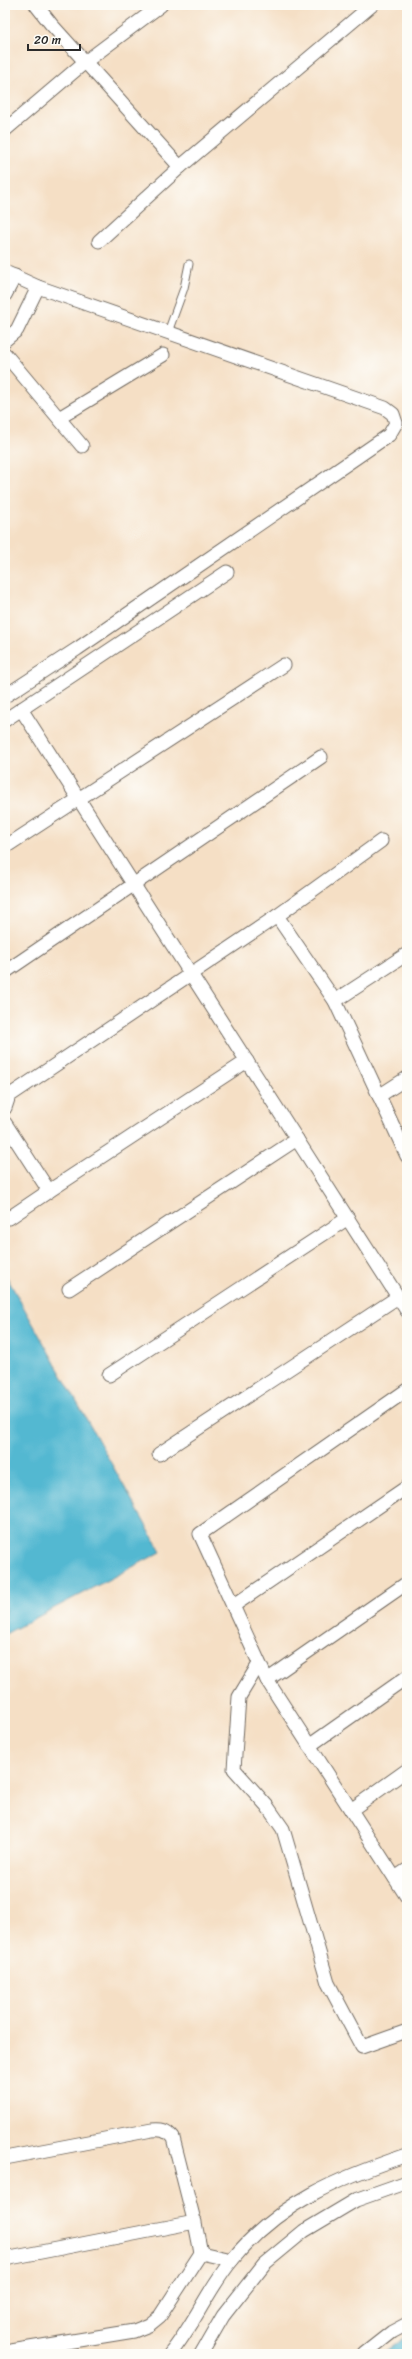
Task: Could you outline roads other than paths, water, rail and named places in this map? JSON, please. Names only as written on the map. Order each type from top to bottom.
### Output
[{"type":"street","points":[[36,5],[85,62],[180,167]]},
{"type":"street","points":[[5,130],[85,62],[161,5]]},
{"type":"street","points":[[99,241],[180,167],[372,5]]},
{"type":"street","points":[[5,295],[10,274],[38,287],[385,408],[402,421],[389,435],[77,649],[5,696]]},
{"type":"street","points":[[5,340],[17,330],[38,287]]},
{"type":"street","points":[[5,354],[82,446]]},
{"type":"street","points":[[59,418],[163,355]]},
{"type":"street","points":[[5,720],[227,572]]},
{"type":"street","points":[[5,847],[284,665]]},
{"type":"street","points":[[21,709],[404,1305],[159,1454]]},
{"type":"street","points":[[5,972],[134,886],[321,757]]},
{"type":"street","points":[[5,1108],[9,1096],[277,916],[382,842]]},
{"type":"street","points":[[277,916],[335,1001],[407,1156]]},
{"type":"street","points":[[335,1001],[407,954]]},
{"type":"street","points":[[9,1218],[247,1061]]},
{"type":"street","points":[[379,1096],[407,1078]]},
{"type":"street","points":[[5,1123],[49,1191]]},
{"type":"street","points":[[69,1289],[297,1139]]},
{"type":"street","points":[[109,1375],[348,1218]]},
{"type":"street","points":[[407,1390],[200,1534],[267,1680],[407,1897]]},
{"type":"street","points":[[233,1606],[407,1487]]},
{"type":"street","points":[[267,1680],[407,1583]]},
{"type":"street","points":[[259,1664],[239,1697],[234,1770],[267,1806],[283,1828],[328,1983],[362,2047],[407,2030]]},
{"type":"street","points":[[309,1746],[407,1677]]},
{"type":"street","points":[[350,1810],[407,1770]]},
{"type":"street","points":[[395,1878],[407,1870]]},
{"type":"street","points":[[5,2158],[160,2129],[168,2132],[173,2138],[195,2222],[201,2253],[160,2316],[149,2325],[134,2331],[5,2352]]},
{"type":"street","points":[[170,2354],[232,2260],[254,2237],[304,2196],[352,2173],[407,2155]]},
{"type":"street","points":[[202,2354],[223,2316],[269,2259],[304,2231],[356,2200],[407,2182]]},
{"type":"street","points":[[5,2259],[195,2222]]},
{"type":"street","points":[[201,2253],[232,2260]]},
{"type":"street","points":[[364,2354],[392,2332],[407,2324]]},
{"type":"lane","points":[[168,332],[184,288],[189,264]]},
{"type":"water","points":[[5,1274],[161,1552],[5,1634]]},
{"type":"water","points":[[407,2336],[407,2354],[383,2354]]}]
